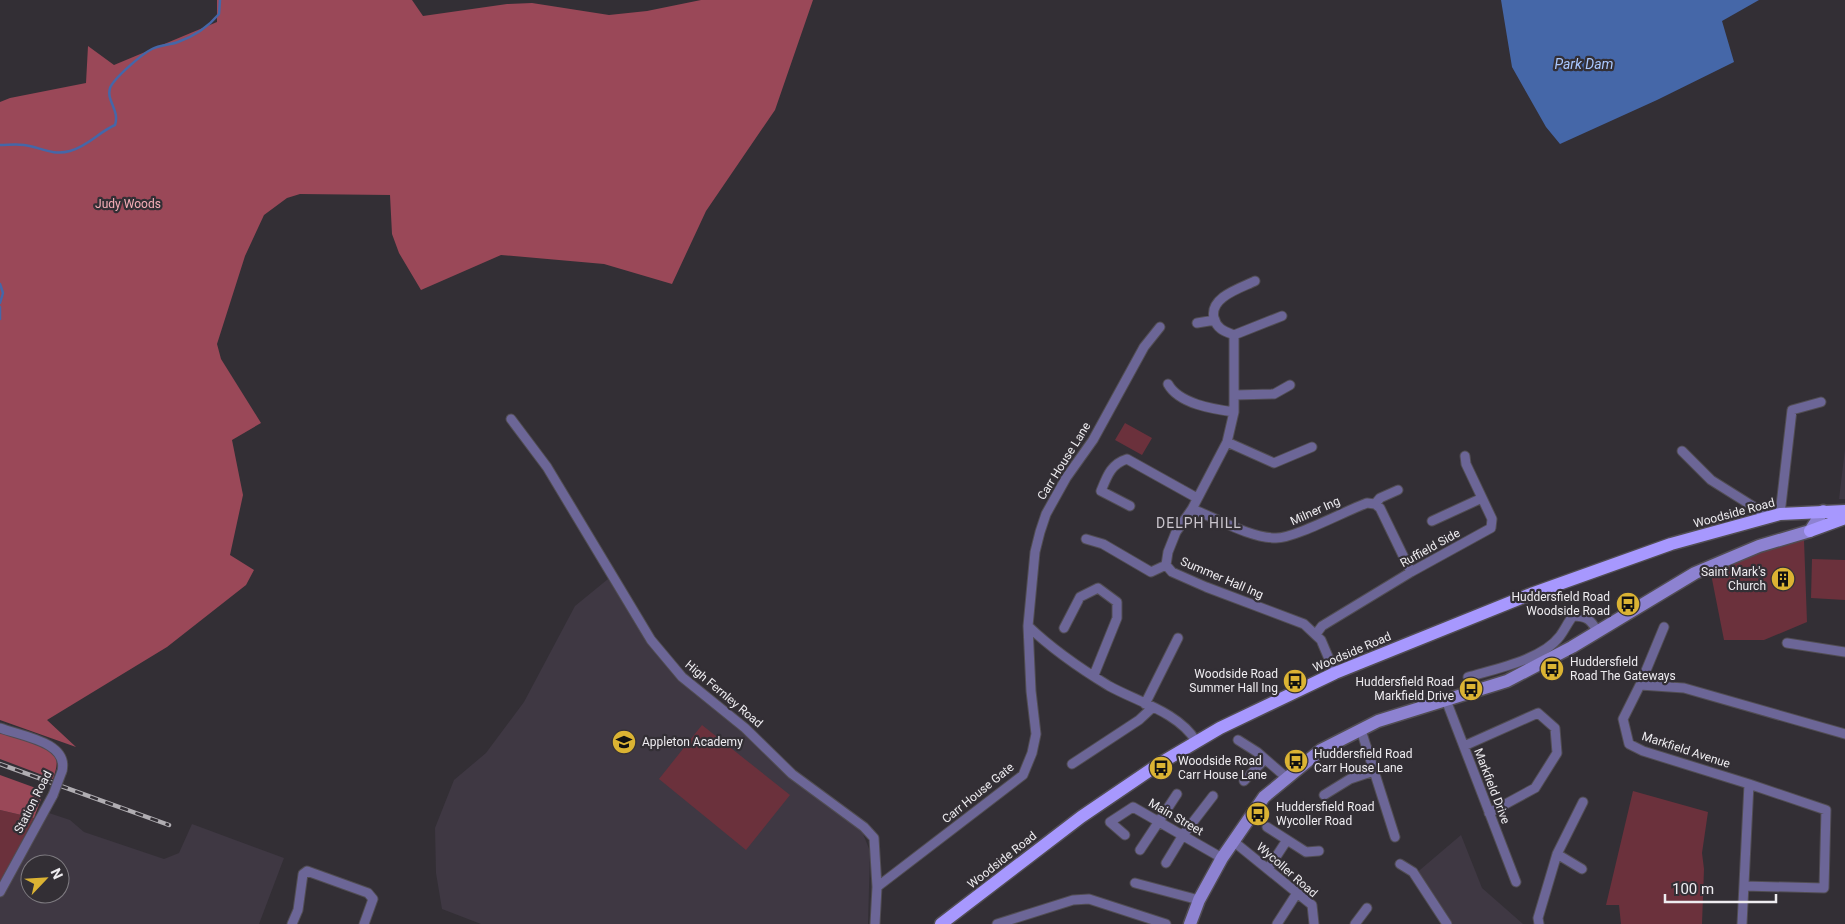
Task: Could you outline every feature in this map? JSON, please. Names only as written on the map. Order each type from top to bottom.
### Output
[{"type":"main road","name":"Woodside Road","points":[[941,924],[1081,816],[1196,741],[1335,672],[1531,594],[1671,544],[1775,515],[1845,510]]},
{"type":"main road","points":[[1810,531],[1824,511]]},
{"type":"main road","points":[[1190,924],[1199,900],[1222,858],[1264,797],[1321,750],[1378,721],[1507,681],[1695,573],[1759,546],[1810,531],[1845,518]]},
{"type":"street","points":[[1255,281],[1222,298],[1214,309],[1215,320],[1222,331],[1234,335],[1282,316]]},
{"type":"street","points":[[1197,323],[1215,320]]},
{"type":"street","name":"Carr House Lane","points":[[1028,626],[1035,552],[1046,514],[1066,478],[1094,440],[1144,347],[1160,327]]},
{"type":"street","name":"Summer Hall Ing","points":[[1234,335],[1234,412],[1227,442],[1192,509],[1176,532],[1168,552],[1166,565],[1172,572],[1304,624],[1316,634],[1325,648],[1335,672]]},
{"type":"street","points":[[1168,384],[1176,394],[1203,406],[1234,412]]},
{"type":"street","points":[[1235,395],[1274,394],[1290,385]]},
{"type":"street","points":[[1682,451],[1711,480],[1775,515],[1792,410],[1821,402]]},
{"type":"street","name":"High Fernley Road","points":[[511,419],[547,467],[651,640],[682,677],[745,728],[792,774],[864,827],[874,838],[877,888],[875,924]]},
{"type":"street","points":[[1227,442],[1274,462],[1312,447]]},
{"type":"street","name":"Ruffield Side","points":[[1316,634],[1322,626],[1411,572],[1492,528],[1492,519],[1466,464],[1465,456]]},
{"type":"street","points":[[1130,506],[1101,491],[1109,472],[1119,461],[1127,458],[1197,498]]},
{"type":"street","name":"Milner Ing","points":[[1192,509],[1238,528],[1275,538],[1291,535],[1367,503],[1375,504],[1380,498],[1398,490]]},
{"type":"street","points":[[1432,521],[1482,498]]},
{"type":"street","points":[[1375,504],[1380,508],[1411,572]]},
{"type":"street","points":[[1086,539],[1103,544],[1150,572],[1166,565]]},
{"type":"street","points":[[1064,628],[1080,597],[1098,588],[1117,602],[1118,618],[1094,675]]},
{"type":"street","points":[[1468,677],[1514,664],[1541,651],[1560,636],[1573,616],[1584,616],[1591,620],[1597,631]]},
{"type":"street","points":[[1028,626],[1046,643],[1094,675],[1176,719],[1188,728],[1196,741]]},
{"type":"street","name":"Carr House Gate","points":[[877,888],[1023,776],[1032,754],[1036,734],[1031,691],[1028,626]]},
{"type":"street","points":[[1664,627],[1640,685],[1684,688],[1845,734]]},
{"type":"street","points":[[1072,764],[1139,720],[1149,706],[1178,638]]},
{"type":"street","points":[[1787,643],[1845,652]]},
{"type":"street","name":"Markfield Avenue","points":[[1640,685],[1624,720],[1629,744],[1643,751],[1749,784]]},
{"type":"street","name":"Markfield Drive","points":[[1446,700],[1516,882]]},
{"type":"street","points":[[1464,746],[1538,713],[1555,728],[1557,753],[1535,788],[1489,813]]},
{"type":"street","name":"Station Road","points":[[0,728],[56,749],[62,758],[62,771],[53,795],[0,892]]},
{"type":"street","points":[[1361,730],[1395,837]]},
{"type":"street","points":[[1238,740],[1265,759],[1287,778]]},
{"type":"street","points":[[1244,781],[1265,759]]},
{"type":"street","points":[[1324,795],[1350,778],[1374,771]]},
{"type":"street","points":[[1742,924],[1749,784],[1826,810],[1824,888],[1744,886]]},
{"type":"street","points":[[1140,850],[1178,794]]},
{"type":"street","points":[[1166,863],[1183,835],[1213,796]]},
{"type":"street","points":[[1539,924],[1538,918],[1557,854],[1583,802]]},
{"type":"street","name":"Main Street","points":[[1125,835],[1110,822],[1133,806],[1222,858]]},
{"type":"street","points":[[1267,827],[1306,852],[1319,851]]},
{"type":"street","points":[[1268,869],[1287,840]]},
{"type":"street","name":"Wycoller Road","points":[[1234,841],[1312,905],[1314,924]]},
{"type":"street","points":[[1557,854],[1582,869]]},
{"type":"street","points":[[1400,864],[1413,872],[1447,924]]},
{"type":"street","points":[[292,924],[298,910],[303,874],[307,871],[368,893],[372,900],[364,924]]},
{"type":"street","points":[[1135,883],[1199,900]]},
{"type":"street","points":[[1277,924],[1297,893]]},
{"type":"street","points":[[997,924],[1073,900],[1089,899],[1166,924]]},
{"type":"street","points":[[1355,924],[1367,908]]},
{"type":"street","points":[[1136,924],[1140,915]]},
{"type":"shaded area","points":[[1125,423],[1152,438],[1142,455],[1115,440]]},
{"type":"shaded area","points":[[1845,449],[1845,499],[1839,499]]},
{"type":"shaded area","points":[[1804,540],[1807,622],[1764,640],[1724,640],[1711,574],[1762,552]]},
{"type":"shaded area","points":[[1812,559],[1845,560],[1845,600],[1811,598]]},
{"type":"shaded area","name":"Appleton Academy","points":[[608,579],[647,639],[777,765],[861,829],[870,851],[868,924],[481,924],[442,909],[436,873],[435,828],[454,780],[486,753],[524,702],[575,606]]},
{"type":"shaded area","points":[[702,725],[790,795],[746,850],[659,779]]},
{"type":"shaded area","points":[[1633,791],[1708,812],[1702,853],[1704,869],[1702,924],[1621,924],[1619,905],[1606,905]]},
{"type":"shaded area","points":[[0,810],[34,818],[0,883]]},
{"type":"shaded area","points":[[46,812],[70,820],[84,832],[164,859],[179,853],[192,824],[284,858],[259,924],[0,924],[0,898],[20,861],[20,904],[70,904],[70,854],[24,854]]},
{"type":"shaded area","points":[[1461,835],[1482,888],[1523,924],[1453,924],[1414,875]]},
{"type":"green space","name":"Judy Woods","points":[[217,0],[412,0],[423,16],[507,4],[532,3],[609,15],[647,11],[701,0],[813,0],[775,110],[706,211],[672,284],[604,264],[501,255],[421,290],[399,253],[392,234],[390,195],[300,194],[287,198],[264,215],[245,256],[217,344],[221,359],[261,423],[232,440],[243,495],[230,555],[254,570],[246,585],[167,647],[47,720],[76,747],[0,720],[0,102],[10,98],[86,83],[88,46],[114,65],[217,22]]},
{"type":"green space","points":[[0,732],[21,738],[46,748],[51,752],[57,762],[53,779],[0,759]]},
{"type":"green space","points":[[0,775],[44,791],[34,818],[0,810]]},
{"type":"water","name":"Park Dam","points":[[1501,0],[1759,0],[1722,21],[1734,62],[1657,100],[1560,144],[1546,127],[1512,67]]},
{"type":"waterway","points":[[0,145],[24,145],[52,152],[70,151],[82,146],[115,125],[116,115],[109,93],[117,78],[135,61],[152,49],[184,40],[206,27],[219,14],[220,0]]},
{"type":"waterway","points":[[0,284],[3,293],[0,303]]},
{"type":"waterway","points":[[0,307],[0,319]]},
{"type":"railway","points":[[0,764],[169,825]]},
{"type":"place","name":"Saint Mark's Church","points":[[1783,579]]},
{"type":"place","name":"Huddersfield Road Woodside Road","points":[[1628,604]]},
{"type":"place","name":"Huddersfield Road The Gateways","points":[[1552,669]]},
{"type":"place","name":"Woodside Road Summer Hall Ing","points":[[1295,681]]},
{"type":"place","name":"Huddersfield Road Markfield Drive","points":[[1471,689]]},
{"type":"place","name":"Appleton Academy","points":[[624,742]]},
{"type":"place","name":"Huddersfield Road Carr House Lane","points":[[1296,761]]},
{"type":"place","name":"Woodside Road Carr House Lane","points":[[1161,768]]},
{"type":"place","name":"Huddersfield Road Wycoller Road","points":[[1258,814]]},
{"type":"district","name":"DELPH HILL","points":[[1199,523]]}]
